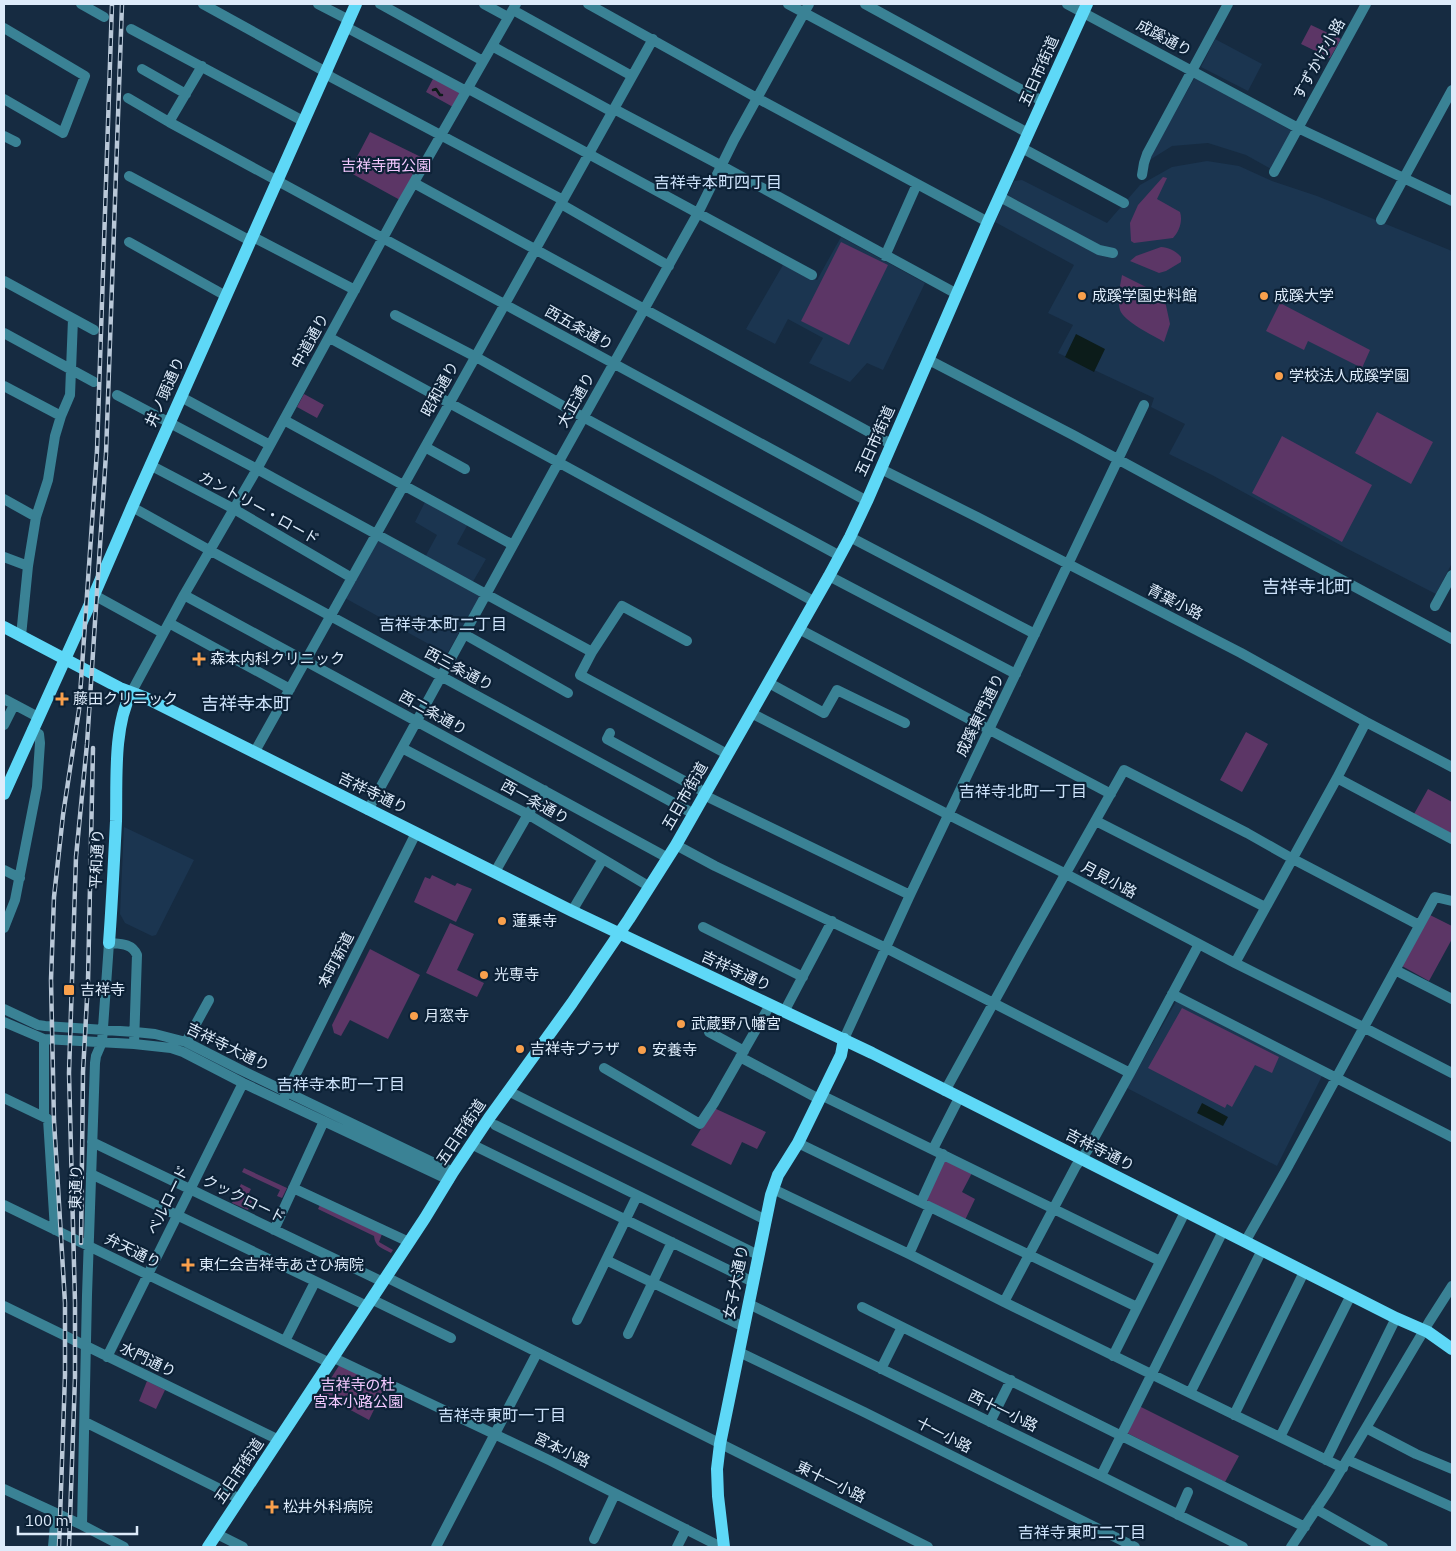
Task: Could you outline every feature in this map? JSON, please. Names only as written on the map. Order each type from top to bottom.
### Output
[{"type":"main road","name":"井ノ頭通り","points":[[4,794],[8,770],[32,730],[94,595],[356,4]]},
{"type":"main road","name":"五日市街道","points":[[208,1547],[332,1360],[471,1144],[620,934],[706,794],[850,537],[929,360],[956,294],[1085,8]]},
{"type":"main road","name":"吉祥寺通り","points":[[4,627],[120,688],[144,697],[572,911],[844,1039],[1304,1272],[1396,1318],[1425,1330],[1452,1349]]},
{"type":"main road","name":"平和通り","points":[[109,943],[119,726],[126,702],[131,693]]},
{"type":"main road","name":"女子大通り","points":[[723,1547],[717,1469],[720,1444],[773,1189],[778,1175],[798,1143],[841,1055],[844,1039]]},
{"type":"street","points":[[81,4],[104,17]]},
{"type":"street","points":[[203,4],[326,72],[331,77],[441,134],[562,202],[669,266]]},
{"type":"street","points":[[318,4],[347,24],[812,275]]},
{"type":"street","points":[[380,4],[483,61]]},
{"type":"street","points":[[484,4],[512,10],[632,76]]},
{"type":"street","points":[[588,4],[988,222]]},
{"type":"street","points":[[788,4],[806,8],[1028,133]]},
{"type":"street","points":[[865,4],[1042,101]]},
{"type":"street","name":"成蹊通り","points":[[1067,4],[1085,8],[1193,71],[1298,128]]},
{"type":"street","points":[[1142,174],[1148,154],[1228,4]]},
{"type":"street","name":"すずかけ小路","points":[[1274,172],[1366,4]]},
{"type":"street","name":"大正通り","points":[[368,810],[558,463],[698,213],[806,8]]},
{"type":"street","name":"中道通り","points":[[131,693],[184,595],[211,551],[330,338],[441,134],[512,10]]},
{"type":"street","points":[[4,28],[85,76],[63,133],[4,99]]},
{"type":"street","points":[[131,29],[303,121]]},
{"type":"street","name":"昭和通り","points":[[254,753],[653,39]]},
{"type":"street","points":[[492,46],[609,110],[625,115],[722,166],[956,294]]},
{"type":"street","points":[[169,122],[202,66]]},
{"type":"street","points":[[142,69],[186,94]]},
{"type":"street","points":[[1381,220],[1451,94]]},
{"type":"street","name":"西五条通り","points":[[128,98],[866,501]]},
{"type":"street","points":[[1298,128],[1452,201]]},
{"type":"street","points":[[4,136],[16,142]]},
{"type":"street","points":[[1022,148],[1124,203]]},
{"type":"street","points":[[129,176],[245,238],[257,239],[355,290]]},
{"type":"street","points":[[414,183],[891,444]]},
{"type":"street","points":[[885,256],[917,184]]},
{"type":"street","points":[[1000,197],[1099,250],[1113,253]]},
{"type":"street","points":[[130,242],[226,296]]},
{"type":"street","points":[[4,281],[94,330]]},
{"type":"street","points":[[395,315],[476,357],[840,556]]},
{"type":"street","points":[[21,636],[28,566],[36,517],[48,480],[55,436],[70,395],[73,319]]},
{"type":"street","points":[[4,333],[94,382]]},
{"type":"street","points":[[330,338],[814,602]]},
{"type":"street","points":[[929,360],[1074,435],[1452,639]]},
{"type":"street","points":[[4,386],[61,416]]},
{"type":"street","points":[[117,395],[257,469],[592,652]]},
{"type":"street","points":[[181,396],[270,445]]},
{"type":"street","name":"成蹊東門通り","points":[[844,1039],[910,895],[1144,405]]},
{"type":"street","points":[[284,420],[513,545]]},
{"type":"street","points":[[425,447],[465,469]]},
{"type":"street","name":"カントリー・ロード","points":[[150,466],[234,510],[352,578]]},
{"type":"street","name":"青葉小路","points":[[881,469],[1241,653],[1452,767]]},
{"type":"street","points":[[4,500],[36,517]]},
{"type":"street","name":"西三条通り","points":[[132,507],[694,814]]},
{"type":"street","points":[[850,537],[1035,634]]},
{"type":"street","points":[[4,556],[28,566]]},
{"type":"street","points":[[1436,606],[1452,575]]},
{"type":"street","points":[[829,576],[1016,674]]},
{"type":"street","points":[[94,595],[163,633]]},
{"type":"street","name":"西二条通り","points":[[184,595],[668,858]]},
{"type":"street","points":[[687,641],[622,606],[592,652],[580,675],[727,754]]},
{"type":"street","points":[[169,623],[290,689]]},
{"type":"street","points":[[799,629],[1112,794]]},
{"type":"street","points":[[464,634],[568,693]]},
{"type":"street","points":[[769,683],[824,713],[837,690],[905,723]]},
{"type":"street","points":[[4,700],[38,717]]},
{"type":"street","points":[[4,725],[14,705]]},
{"type":"street","name":"月見小路","points":[[751,713],[948,816],[1066,874],[1235,963],[1452,1073]]},
{"type":"street","points":[[1235,963],[1366,722]]},
{"type":"street","points":[[4,928],[15,900],[37,787],[40,743],[39,734],[32,730]]},
{"type":"street","points":[[610,733],[607,739],[699,788],[710,798],[910,895]]},
{"type":"street","name":"西一条通り","points":[[402,748],[529,815],[650,887]]},
{"type":"street","points":[[945,1091],[1124,770],[1419,925]]},
{"type":"street","points":[[1337,778],[1452,839]]},
{"type":"street","points":[[495,872],[544,790]]},
{"type":"street","points":[[1096,821],[1265,907]]},
{"type":"street","name":"本町新道","points":[[285,1096],[416,833]]},
{"type":"street","points":[[676,845],[715,866],[832,921],[994,1002],[1130,1073]]},
{"type":"street","points":[[572,911],[603,859]]},
{"type":"street","points":[[4,870],[20,878]]},
{"type":"street","points":[[1245,1242],[1434,897],[1452,901]]},
{"type":"street","points":[[784,1012],[832,921]]},
{"type":"street","points":[[703,927],[803,977]]},
{"type":"street","points":[[109,943],[129,946],[137,955],[134,1044]]},
{"type":"street","name":"平和通り","points":[[103,1030],[109,943]]},
{"type":"street","points":[[1004,1302],[1199,944]]},
{"type":"street","points":[[1395,970],[1452,999]]},
{"type":"street","points":[[1172,994],[1452,1137]]},
{"type":"street","points":[[186,1042],[209,1000]]},
{"type":"street","points":[[604,1068],[700,1124],[770,1005]]},
{"type":"street","name":"吉祥寺大通り","points":[[4,1009],[38,1025],[155,1034],[186,1042],[285,1096],[451,1176]]},
{"type":"street","name":"吉祥寺大通り","points":[[4,1022],[44,1039],[134,1044],[171,1048],[183,1052],[243,1083],[285,1096],[324,1121],[451,1176]]},
{"type":"street","name":"東通り","points":[[82,1525],[92,1142],[96,1056],[102,1042],[103,1030]]},
{"type":"street","points":[[709,1032],[742,1054],[820,1097],[933,1149],[1160,1261]]},
{"type":"street","points":[[44,1039],[44,1117]]},
{"type":"street","name":"ベルロード","points":[[107,1357],[243,1083]]},
{"type":"street","points":[[508,1091],[766,1220]]},
{"type":"street","points":[[4,1098],[48,1119],[55,1230]]},
{"type":"street","points":[[933,1149],[959,1098]]},
{"type":"street","points":[[274,1230],[324,1121]]},
{"type":"street","points":[[495,1125],[758,1255]]},
{"type":"street","name":"クックロード","points":[[92,1142],[274,1230],[537,1353]]},
{"type":"street","points":[[798,1143],[1137,1307]]},
{"type":"street","points":[[471,1144],[753,1282]]},
{"type":"street","points":[[909,1254],[943,1154]]},
{"type":"street","points":[[91,1174],[315,1282],[451,1338]]},
{"type":"street","points":[[294,1188],[409,1242]]},
{"type":"street","points":[[773,1189],[1326,1460],[1345,1464],[1452,1507]]},
{"type":"street","points":[[577,1320],[637,1196]]},
{"type":"street","name":"弁天通り","points":[[4,1205],[285,1341],[332,1360]]},
{"type":"street","points":[[1113,1356],[1185,1212]]},
{"type":"street","points":[[1101,1476],[1223,1231]]},
{"type":"street","points":[[628,1334],[672,1242]]},
{"type":"street","points":[[1190,1393],[1262,1250]]},
{"type":"street","points":[[606,1260],[744,1327]]},
{"type":"street","points":[[1234,1415],[1304,1272]]},
{"type":"street","points":[[285,1341],[315,1282]]},
{"type":"street","points":[[1291,1547],[1345,1464],[1452,1287]]},
{"type":"street","points":[[1280,1437],[1351,1295]]},
{"type":"street","name":"西十一小路","points":[[749,1304],[1243,1547]]},
{"type":"street","name":"水門通り","points":[[4,1306],[279,1440]]},
{"type":"street","points":[[862,1307],[1305,1527]]},
{"type":"street","points":[[1326,1460],[1396,1318]]},
{"type":"street","points":[[881,1369],[902,1327]]},
{"type":"street","name":"十一小路","points":[[739,1352],[1135,1547]]},
{"type":"street","points":[[436,1547],[537,1353]]},
{"type":"street","name":"東十一小路","points":[[537,1353],[928,1547]]},
{"type":"street","name":"宮本小路","points":[[332,1360],[495,1434],[723,1547]]},
{"type":"street","points":[[990,1422],[1010,1380]]},
{"type":"street","points":[[84,1422],[240,1499]]},
{"type":"street","points":[[1366,1428],[1416,1454],[1452,1469]]},
{"type":"street","points":[[4,1489],[82,1525],[124,1547]]},
{"type":"street","points":[[1178,1514],[1188,1492]]},
{"type":"street","points":[[594,1538],[615,1494]]},
{"type":"street","points":[[1316,1510],[1383,1547]]},
{"type":"street","points":[[53,1547],[56,1513]]},
{"type":"street","points":[[677,1547],[686,1529]]},
{"type":"street","points":[[217,1534],[243,1547]]},
{"type":"shaded area","points":[[1215,39],[1262,64],[1248,91],[1201,67]]},
{"type":"shaded area","points":[[1195,77],[1292,131],[1273,170],[1246,155],[1208,143],[1172,146],[1148,161]]},
{"type":"shaded area","name":"学校法人成蹊学園","points":[[1207,161],[1239,166],[1272,181],[1317,196],[1452,251],[1452,563],[1436,594],[1169,454],[1185,424],[1151,407],[1154,398],[1058,353],[1073,325],[1048,313],[1074,265],[995,222],[1014,181],[1022,180],[1107,223],[1140,185],[1172,167]]},
{"type":"shaded area","points":[[841,237],[925,283],[883,370],[867,363],[850,382],[809,363],[823,338],[788,319],[775,344],[746,329],[783,265],[817,280]]},
{"type":"shaded area","points":[[1076,334],[1105,349],[1094,372],[1065,357]]},
{"type":"shaded area","points":[[427,498],[469,522],[457,544],[486,559],[471,585],[424,559],[437,535],[415,522]]},
{"type":"shaded area","points":[[377,538],[481,594],[447,654],[343,597]]},
{"type":"shaded area","points":[[124,827],[194,860],[156,935],[152,936],[125,923],[120,914]]},
{"type":"shaded area","points":[[1177,1000],[1322,1076],[1277,1166],[1127,1088]]},
{"type":"shaded area","points":[[1202,1103],[1228,1117],[1223,1126],[1197,1113]]},
{"type":"green space","points":[[1311,25],[1341,39],[1330,58],[1301,44]]},
{"type":"green space","points":[[434,77],[461,92],[453,107],[426,92]]},
{"type":"green space","name":"吉祥寺西公園","points":[[370,132],[423,158],[400,200],[349,172]]},
{"type":"green space","points":[[1163,177],[1167,178],[1157,199],[1180,212],[1181,223],[1179,230],[1173,238],[1134,243],[1131,241],[1130,223],[1138,205]]},
{"type":"green space","points":[[841,242],[888,265],[849,345],[801,321]]},
{"type":"green space","points":[[1161,247],[1177,253],[1181,257],[1181,262],[1159,273],[1130,261],[1136,256]]},
{"type":"green space","points":[[1122,275],[1164,296],[1170,324],[1164,342],[1133,324],[1123,315],[1120,310],[1119,301]]},
{"type":"green space","points":[[1280,303],[1370,350],[1362,368],[1308,341],[1304,350],[1266,331]]},
{"type":"green space","points":[[304,394],[324,405],[317,418],[297,407]]},
{"type":"green space","points":[[1377,412],[1433,442],[1411,484],[1355,453]]},
{"type":"green space","points":[[1282,436],[1372,485],[1342,542],[1252,493]]},
{"type":"green space","points":[[1246,732],[1268,744],[1242,792],[1220,780]]},
{"type":"green space","points":[[1428,789],[1452,802],[1452,834],[1414,814]]},
{"type":"green space","points":[[432,875],[455,886],[457,883],[472,889],[456,922],[414,902],[425,877],[430,879]]},
{"type":"green space","points":[[1428,914],[1452,926],[1452,939],[1429,981],[1402,966]]},
{"type":"green space","points":[[450,923],[474,934],[457,970],[484,983],[477,997],[426,973]]},
{"type":"green space","points":[[370,949],[420,975],[388,1039],[350,1020],[341,1036],[334,1033],[332,1025]]},
{"type":"green space","points":[[1182,1008],[1279,1057],[1272,1073],[1255,1065],[1232,1107],[1227,1104],[1225,1108],[1148,1068]]},
{"type":"green space","points":[[714,1108],[766,1132],[757,1149],[742,1142],[731,1165],[691,1145]]},
{"type":"green space","points":[[948,1159],[973,1171],[962,1192],[975,1199],[965,1220],[926,1200],[943,1161]]},
{"type":"green space","points":[[244,1168],[287,1188],[282,1198],[277,1196],[280,1190],[242,1172]]},
{"type":"green space","points":[[241,1184],[251,1189],[247,1197],[253,1199],[248,1210],[232,1203]]},
{"type":"green space","points":[[320,1205],[382,1234],[379,1242],[393,1250],[391,1253],[377,1245],[374,1236],[318,1209]]},
{"type":"green space","name":"吉祥寺の杜 宮本小路公園","points":[[340,1364],[386,1385],[369,1420],[321,1394]]},
{"type":"green space","points":[[147,1381],[165,1390],[156,1409],[139,1401]]},
{"type":"green space","points":[[1137,1405],[1239,1456],[1225,1482],[1123,1431]]},
{"type":"waterway","points":[[433,90],[436,89],[442,95]]},
{"type":"railway","points":[[59,1547],[65,1375],[65,1303],[54,1121],[51,980],[54,897],[63,815],[79,710],[97,451],[112,4]]},
{"type":"railway","points":[[69,1547],[75,1377],[69,1073],[76,857],[87,744],[106,454],[122,4]]},
{"type":"railway","points":[[81,1243],[83,1072],[88,981],[93,748]]},
{"type":"place","name":"成蹊学園史料館","points":[[1082,296]]},
{"type":"place","name":"成蹊大学","points":[[1264,296]]},
{"type":"place","name":"学校法人成蹊学園","points":[[1279,376]]},
{"type":"place","name":"森本内科クリニック","points":[[199,659]]},
{"type":"place","name":"藤田クリニック","points":[[62,699]]},
{"type":"place","name":"蓮乗寺","points":[[502,921]]},
{"type":"place","name":"光専寺","points":[[484,975]]},
{"type":"place","name":"吉祥寺","points":[[69,990]]},
{"type":"place","name":"月窓寺","points":[[414,1016]]},
{"type":"place","name":"武蔵野八幡宮","points":[[681,1024]]},
{"type":"place","name":"吉祥寺プラザ","points":[[520,1049]]},
{"type":"place","name":"安養寺","points":[[642,1050]]},
{"type":"place","name":"東仁会吉祥寺あさひ病院","points":[[188,1265]]},
{"type":"place","name":"松井外科病院","points":[[272,1507]]},
{"type":"district","name":"吉祥寺本町四丁目","points":[[718,182]]},
{"type":"district","name":"吉祥寺北町","points":[[1307,587]]},
{"type":"district","name":"吉祥寺本町二丁目","points":[[443,624]]},
{"type":"district","name":"吉祥寺本町","points":[[246,704]]},
{"type":"district","name":"吉祥寺北町一丁目","points":[[1023,791]]},
{"type":"district","name":"吉祥寺本町一丁目","points":[[341,1084]]},
{"type":"district","name":"吉祥寺東町一丁目","points":[[502,1415]]},
{"type":"district","name":"吉祥寺東町二丁目","points":[[1082,1532]]}]
